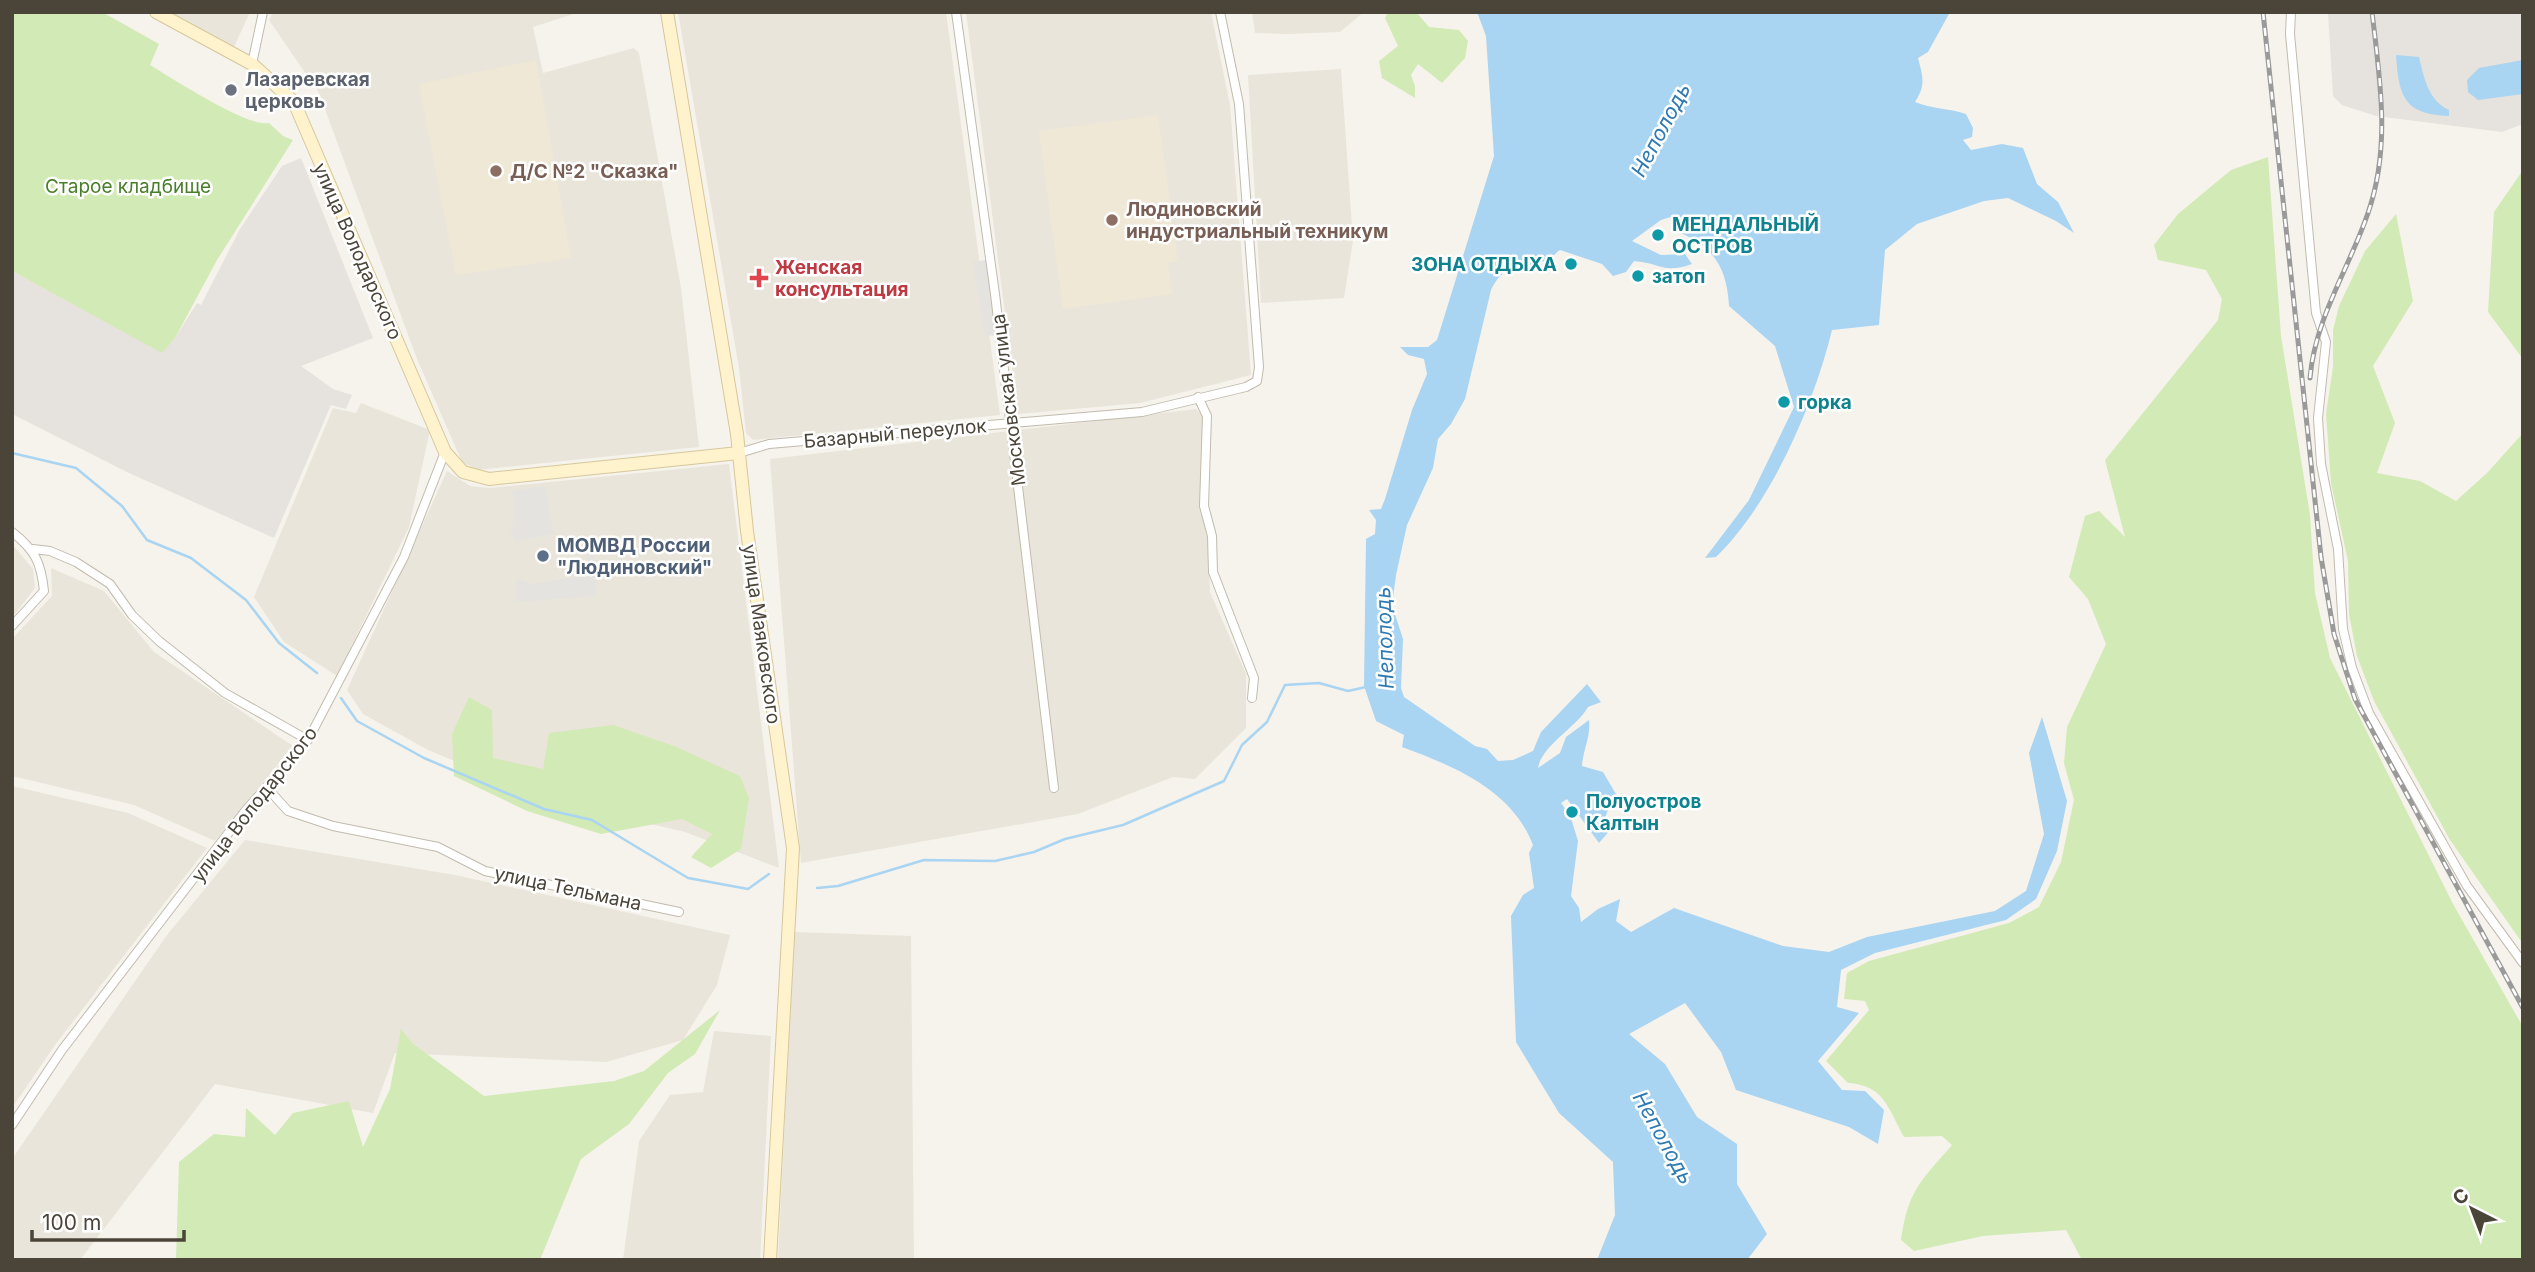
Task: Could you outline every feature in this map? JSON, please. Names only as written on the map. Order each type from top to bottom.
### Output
[{"type":"street","name":"улица Володарского","points":[[156,12],[252,64],[294,102],[445,452],[463,472],[489,480],[739,453]]},
{"type":"street","points":[[252,64],[263,12]]},
{"type":"street","name":"улица Маяковского","points":[[667,12],[739,453],[793,848],[770,1260]]},
{"type":"street","name":"Московская улица","points":[[956,12],[994,282],[1054,788]]},
{"type":"street","name":"Базарный переулок","points":[[739,453],[769,444],[1142,412],[1246,387],[1257,381],[1259,367],[1239,104],[1220,12]]},
{"type":"street","points":[[2291,12],[2290,34],[2316,313],[2326,342],[2318,418],[2321,464],[2337,549],[2339,596],[2352,668],[2369,713],[2467,887],[2523,963]]},
{"type":"street","points":[[1198,397],[1207,416],[1204,506],[1212,536],[1213,572],[1254,678],[1252,698]]},
{"type":"street","name":"улица Володарского","points":[[12,1125],[62,1050],[246,810],[268,789],[308,740],[404,557],[445,452]]},
{"type":"street","points":[[12,532],[33,549],[42,565],[44,591],[12,625]]},
{"type":"street","points":[[33,549],[50,551],[76,562],[110,584],[132,615],[159,641],[225,693],[308,740]]},
{"type":"street","name":"улица Тельмана","points":[[268,789],[288,811],[332,826],[438,847],[485,871],[679,912]]},
{"type":"shaded area","points":[[171,12],[250,12],[234,47]]},
{"type":"shaded area","points":[[273,12],[580,12],[533,27],[543,73],[634,48],[639,53],[681,288],[699,447],[477,470],[462,462],[417,359],[319,93],[269,20]]},
{"type":"shaded area","points":[[678,12],[946,12],[1000,415],[753,440],[746,433],[739,368]]},
{"type":"shaded area","points":[[966,12],[1211,12],[1230,105],[1251,375],[1140,403],[1018,414]]},
{"type":"shaded area","points":[[1252,12],[1364,12],[1340,32],[1288,34],[1255,33]]},
{"type":"shaded area","points":[[2328,12],[2523,12],[2523,124],[2502,132],[2376,116],[2342,105],[2333,96]]},
{"type":"shaded area","name":"Д/С №2 \"Сказка\"","points":[[536,60],[571,258],[456,275],[419,84]]},
{"type":"shaded area","points":[[1341,69],[1353,241],[1344,298],[1261,303],[1248,75]]},
{"type":"shaded area","name":"Людиновский индустриальный техникум","points":[[1158,115],[1178,261],[1168,263],[1172,294],[1063,309],[1039,131]]},
{"type":"shaded area","points":[[301,158],[373,338],[301,366],[333,389],[352,395],[346,409],[331,405],[274,538],[129,473],[12,414],[12,271],[162,352],[175,338],[197,303],[201,305],[240,229],[282,166]]},
{"type":"shaded area","points":[[991,259],[1001,335],[985,336],[973,262]]},
{"type":"shaded area","points":[[361,403],[430,430],[409,527],[337,676],[284,642],[254,597],[333,408],[356,413]]},
{"type":"shaded area","points":[[1196,409],[1203,416],[1210,592],[1246,674],[1246,728],[1195,779],[1173,777],[1078,814],[801,863],[770,459]]},
{"type":"shaded area","points":[[729,464],[779,868],[685,832],[547,800],[428,750],[363,714],[347,690],[447,471],[470,486],[490,488]]},
{"type":"shaded area","points":[[545,486],[554,534],[516,541],[511,534],[514,515],[512,491]]},
{"type":"shaded area","points":[[12,544],[33,569],[35,588],[12,618]]},
{"type":"shaded area","points":[[593,546],[596,596],[516,602],[517,578],[531,584],[580,576],[580,565],[588,563],[587,547]]},
{"type":"shaded area","points":[[51,568],[104,591],[154,652],[293,746],[215,841],[134,805],[12,776],[12,639],[52,596]]},
{"type":"shaded area","points":[[12,786],[128,813],[207,848],[55,1045],[12,1108]]},
{"type":"shaded area","points":[[245,840],[455,875],[730,935],[717,985],[683,1040],[606,1062],[395,1053],[373,1113],[215,1084],[80,1260],[12,1260],[12,1159],[167,935]]},
{"type":"shaded area","points":[[794,932],[911,936],[914,1260],[778,1260]]},
{"type":"shaded area","points":[[714,1031],[771,1036],[760,1260],[623,1260],[639,1141],[670,1095],[703,1092]]},
{"type":"green space","name":"Старое кладбище","points":[[12,12],[102,12],[159,44],[150,65],[228,110],[245,118],[269,123],[283,136],[293,140],[217,260],[175,338],[162,353],[12,271]]},
{"type":"green space","points":[[1388,12],[1416,12],[1429,27],[1459,30],[1468,41],[1465,58],[1442,83],[1418,64],[1411,75],[1415,98],[1382,78],[1379,61],[1398,46],[1385,18]]},
{"type":"green space","points":[[2268,157],[2281,336],[2310,515],[2315,593],[2330,658],[2453,904],[2523,1027],[2523,1260],[2082,1260],[2066,1230],[1983,1236],[1914,1251],[1901,1240],[1912,1197],[1917,1187],[1952,1145],[1942,1136],[1904,1137],[1889,1108],[1877,1093],[1870,1088],[1848,1083],[1826,1061],[1869,1010],[1865,1001],[1844,999],[1847,973],[1869,961],[2009,923],[2039,907],[2061,862],[2074,800],[2064,763],[2067,727],[2106,644],[2088,599],[2069,577],[2085,516],[2099,511],[2125,537],[2105,460],[2218,320],[2222,299],[2206,270],[2158,260],[2154,245],[2178,214],[2231,170]]},
{"type":"green space","points":[[2523,170],[2523,359],[2488,312],[2494,212]]},
{"type":"green space","points":[[2396,214],[2413,301],[2373,366],[2395,423],[2377,473],[2420,481],[2456,501],[2488,472],[2523,433],[2523,944],[2450,840],[2374,701],[2357,656],[2349,614],[2348,561],[2331,483],[2326,414],[2333,367],[2333,330],[2339,306],[2365,251]]},
{"type":"green space","points":[[469,697],[492,710],[493,758],[543,769],[549,733],[613,725],[674,746],[740,776],[749,798],[741,849],[711,868],[691,857],[712,834],[682,819],[601,834],[527,811],[454,776],[452,734]]},
{"type":"green space","points":[[720,1010],[695,1054],[668,1073],[629,1124],[581,1159],[540,1260],[176,1260],[179,1162],[214,1134],[245,1137],[246,1108],[275,1135],[293,1113],[349,1101],[363,1147],[390,1089],[401,1029],[412,1043],[484,1096],[614,1081],[644,1071]]},
{"type":"water","name":"Неполодь","points":[[1477,12],[1950,12],[1928,52],[1918,58],[1923,81],[1915,102],[1966,114],[1973,128],[1972,137],[1963,140],[1971,150],[2002,144],[2023,148],[2037,184],[2058,202],[2074,233],[2056,221],[2008,198],[1984,201],[1917,224],[1885,250],[1879,325],[1832,330],[1802,420],[1772,481],[1736,535],[1716,557],[1705,558],[1749,500],[1794,407],[1775,346],[1729,306],[1721,268],[1708,250],[1676,231],[1674,216],[1661,220],[1632,241],[1661,255],[1685,254],[1692,264],[1668,268],[1634,261],[1626,272],[1613,276],[1602,264],[1560,250],[1547,260],[1509,270],[1502,274],[1491,290],[1465,399],[1451,424],[1438,439],[1433,468],[1407,525],[1392,605],[1403,639],[1401,688],[1404,697],[1475,746],[1487,749],[1498,761],[1513,760],[1533,751],[1541,732],[1587,684],[1601,702],[1588,707],[1546,752],[1538,768],[1560,753],[1566,737],[1589,720],[1582,766],[1603,772],[1620,801],[1609,807],[1604,821],[1611,829],[1599,843],[1567,799],[1561,803],[1570,815],[1578,841],[1571,896],[1579,908],[1581,922],[1598,909],[1620,899],[1616,921],[1631,932],[1674,908],[1783,946],[1829,952],[1867,937],[1995,911],[2026,891],[2044,834],[2029,753],[2042,717],[2067,801],[2057,851],[2036,899],[2006,920],[1875,953],[1841,970],[1837,1007],[1859,1013],[1818,1061],[1842,1090],[1865,1091],[1884,1110],[1878,1144],[1849,1127],[1736,1090],[1721,1052],[1685,1003],[1629,1034],[1665,1064],[1697,1117],[1737,1144],[1737,1184],[1767,1234],[1747,1260],[1597,1260],[1615,1215],[1613,1162],[1559,1113],[1516,1042],[1511,916],[1523,895],[1534,888],[1529,853],[1533,845],[1511,809],[1479,782],[1402,747],[1404,735],[1376,721],[1364,686],[1366,539],[1375,534],[1376,520],[1369,510],[1381,509],[1412,410],[1427,374],[1424,359],[1408,355],[1400,347],[1428,347],[1437,340],[1494,156],[1486,36]]},
{"type":"water","points":[[2396,55],[2419,57],[2428,88],[2436,100],[2449,110],[2449,116],[2422,112],[2413,107],[2402,92]]},
{"type":"water","points":[[2523,60],[2523,94],[2478,100],[2468,92],[2467,80],[2479,68]]},
{"type":"waterway","points":[[12,453],[76,468],[122,506],[147,540],[191,558],[246,600],[279,643],[317,673]]},
{"type":"waterway","name":"Неполодь","points":[[817,888],[838,886],[924,860],[995,861],[1034,852],[1065,839],[1123,825],[1224,781],[1242,745],[1267,722],[1285,685],[1319,683],[1348,691],[1366,687]]},
{"type":"waterway","points":[[341,698],[357,721],[424,758],[544,809],[592,820],[688,878],[748,889],[769,874]]},
{"type":"railway","points":[[2263,12],[2321,557],[2334,634],[2355,699],[2523,1008]]},
{"type":"railway","points":[[2310,378],[2318,335],[2360,234],[2375,188],[2382,113],[2372,12]]},
{"type":"place","name":"Лазаревская церковь","points":[[231,90]]},
{"type":"place","name":"Д/С №2 \"Сказка\"","points":[[496,171]]},
{"type":"place","name":"Людиновский индустриальный техникум","points":[[1112,220]]},
{"type":"place","name":"МЕНДАЛЬНЫЙ ОСТРОВ","points":[[1658,235]]},
{"type":"place","name":"ЗОНА ОТДЫХА","points":[[1571,264]]},
{"type":"place","name":"затоп","points":[[1638,276]]},
{"type":"place","name":"Женская консультация","points":[[759,278]]},
{"type":"place","name":"горка","points":[[1784,402]]},
{"type":"place","name":"МОМВД России \"Людиновский\"","points":[[543,556]]},
{"type":"place","name":"Полуостров Калтын","points":[[1572,812]]}]
